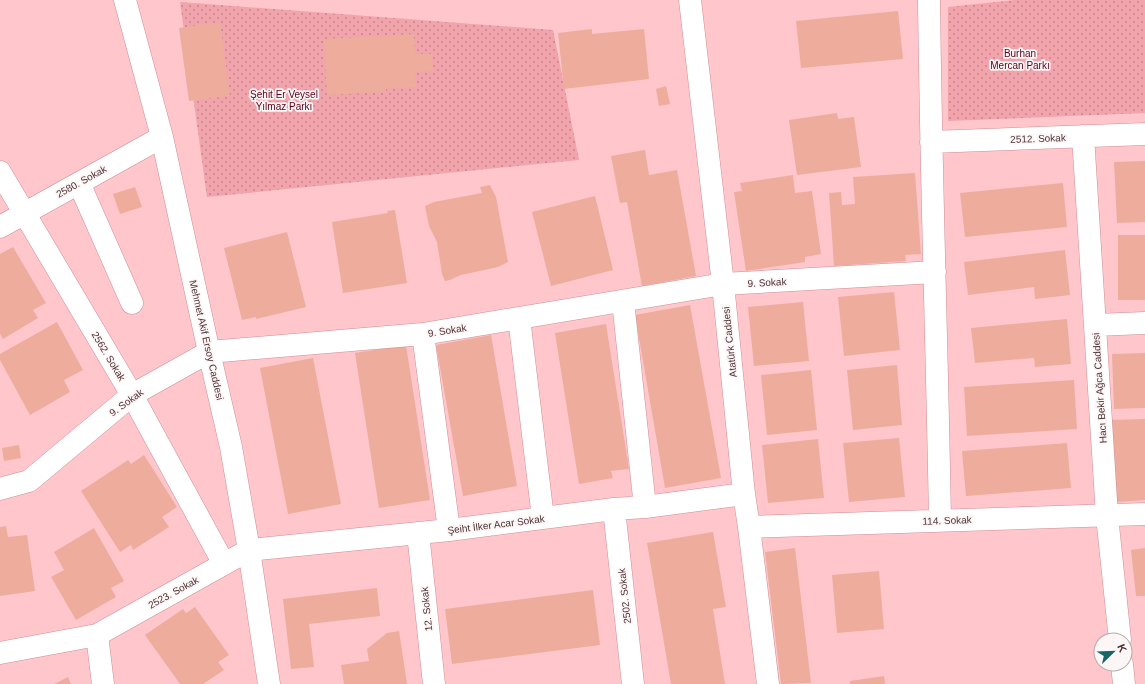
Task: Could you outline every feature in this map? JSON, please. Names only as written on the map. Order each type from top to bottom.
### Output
[{"type":"street","name":"Mehmet Akif Ersoy Caddesi","points":[[125,0],[162,137],[231,447],[249,550],[269,684]]},
{"type":"street","name":"Atatürk Caddesi","points":[[690,0],[723,284],[744,494],[768,684]]},
{"type":"street","points":[[929,0],[940,520]]},
{"type":"street","name":"2512. Sokak","points":[[931,142],[1145,134]]},
{"type":"street","name":"Hacı Bekir Ağca Caddesi","points":[[1083,136],[1107,516],[1119,632]]},
{"type":"street","name":"2580. Sokak","points":[[0,227],[24,212],[162,137]]},
{"type":"street","name":"2562. Sokak","points":[[0,172],[132,395],[224,564]]},
{"type":"street","points":[[79,183],[132,303]]},
{"type":"street","name":"9. Sokak","points":[[0,490],[29,481],[132,395],[209,352],[423,334],[723,284],[935,272]]},
{"type":"street","points":[[623,301],[646,507]]},
{"type":"street","points":[[519,318],[543,518]]},
{"type":"street","points":[[1094,325],[1145,323]]},
{"type":"street","points":[[423,334],[449,530]]},
{"type":"street","name":"Şeiht İlker Acar Sokak","points":[[249,550],[449,530],[744,494]]},
{"type":"street","name":"2502. Sokak","points":[[614,509],[633,684]]},
{"type":"street","name":"114. Sokak","points":[[749,527],[1145,514]]},
{"type":"street","name":"12. Sokak","points":[[418,533],[434,684]]},
{"type":"street","name":"2523. Sokak","points":[[0,653],[97,635],[249,550]]},
{"type":"street","points":[[97,635],[104,684]]},
{"type":"street","points":[[1123,672],[1124,684]]},
{"type":"green space","name":"Burhan Mercan Parkı","points":[[1015,0],[1145,0],[1145,113],[948,121],[948,7]]},
{"type":"green space","name":"Şehit Er Veysel Yılmaz Parkı","points":[[180,2],[553,30],[579,160],[207,197]]},
{"type":"building","points":[[898,11],[903,59],[801,68],[796,21]]},
{"type":"building","points":[[220,22],[230,96],[189,101],[179,28]]},
{"type":"building","points":[[592,29],[592,34],[644,29],[649,79],[564,89],[558,33]]},
{"type":"building","points":[[414,34],[415,54],[432,54],[433,71],[415,72],[416,87],[386,89],[386,92],[327,95],[324,39]]},
{"type":"building","points":[[666,86],[670,104],[659,106],[656,89]]},
{"type":"building","points":[[837,113],[838,119],[854,117],[861,167],[797,175],[789,120]]},
{"type":"building","points":[[645,150],[649,175],[677,170],[696,276],[642,286],[627,202],[620,203],[611,156]]},
{"type":"building","points":[[1145,161],[1145,222],[1117,223],[1114,162]]},
{"type":"building","points":[[915,173],[921,254],[905,255],[906,261],[834,266],[829,193],[841,192],[842,205],[855,204],[853,177]]},
{"type":"building","points":[[793,175],[795,193],[812,191],[821,254],[805,257],[805,262],[746,271],[734,192],[742,191],[740,183]]},
{"type":"building","points":[[1063,183],[1067,227],[965,237],[960,193]]},
{"type":"building","points":[[490,185],[496,197],[508,262],[498,267],[461,275],[445,281],[442,274],[437,242],[429,226],[425,206],[434,202],[482,193],[480,187]]},
{"type":"building","points":[[135,187],[142,207],[120,214],[113,194]]},
{"type":"building","points":[[595,196],[613,270],[551,286],[532,212]]},
{"type":"building","points":[[395,210],[407,283],[343,293],[332,222],[388,213],[387,211]]},
{"type":"building","points":[[287,232],[306,307],[256,319],[256,317],[242,320],[224,248]]},
{"type":"building","points":[[1118,235],[1145,235],[1145,300],[1118,300]]},
{"type":"building","points":[[13,247],[46,303],[33,310],[38,318],[3,339],[0,334],[0,254]]},
{"type":"building","points":[[1065,250],[1070,295],[1035,299],[1034,287],[968,295],[964,262]]},
{"type":"building","points":[[894,292],[900,350],[844,356],[838,297]]},
{"type":"building","points":[[803,302],[809,361],[754,366],[748,307]]},
{"type":"building","points":[[690,305],[721,478],[665,488],[635,315]]},
{"type":"building","points":[[1067,319],[1071,364],[1035,367],[1034,358],[975,363],[971,328]]},
{"type":"building","points":[[57,322],[83,370],[64,380],[70,392],[30,415],[0,360],[0,354]]},
{"type":"building","points":[[606,324],[629,469],[611,471],[613,478],[579,484],[555,333]]},
{"type":"building","points":[[491,335],[517,486],[463,496],[436,345]]},
{"type":"building","points":[[406,345],[430,500],[379,508],[355,353]]},
{"type":"building","points":[[1145,353],[1145,408],[1114,409],[1112,354]]},
{"type":"building","points":[[313,358],[341,504],[288,514],[260,368]]},
{"type":"building","points":[[897,365],[902,425],[853,430],[847,370]]},
{"type":"building","points":[[811,370],[817,430],[767,435],[761,375]]},
{"type":"building","points":[[1074,380],[1077,429],[967,436],[964,387]]},
{"type":"building","points":[[1145,419],[1145,500],[1116,502],[1109,420]]},
{"type":"building","points":[[899,438],[905,497],[849,502],[843,443]]},
{"type":"building","points":[[818,439],[824,498],[768,503],[762,445]]},
{"type":"building","points":[[1067,443],[1071,488],[966,496],[962,451]]},
{"type":"building","points":[[19,445],[21,458],[4,461],[2,448]]},
{"type":"building","points":[[144,455],[177,507],[162,517],[169,527],[133,550],[131,545],[120,552],[81,491],[128,460],[131,464]]},
{"type":"building","points":[[6,526],[8,537],[27,535],[35,591],[0,596],[0,527]]},
{"type":"building","points":[[94,528],[124,581],[111,588],[116,597],[76,620],[51,577],[64,570],[54,552]]},
{"type":"building","points":[[713,532],[726,607],[713,609],[725,684],[671,684],[647,543]]},
{"type":"building","points":[[795,548],[811,683],[781,684],[765,552]]},
{"type":"building","points":[[1145,548],[1145,596],[1136,596],[1131,550]]},
{"type":"building","points":[[879,571],[884,629],[837,633],[832,575]]},
{"type":"building","points":[[377,588],[380,616],[309,624],[314,667],[291,669],[283,599]]},
{"type":"building","points":[[593,590],[600,645],[452,664],[445,609]]},
{"type":"building","points":[[195,607],[229,655],[218,662],[224,670],[203,684],[180,684],[145,635],[183,609],[186,613]]},
{"type":"building","points":[[399,631],[407,684],[344,684],[341,665],[369,661],[367,649],[387,633]]},
{"type":"building","points":[[884,676],[885,684],[850,684],[850,681]]},
{"type":"building","points":[[68,677],[71,684],[54,684]]}]
